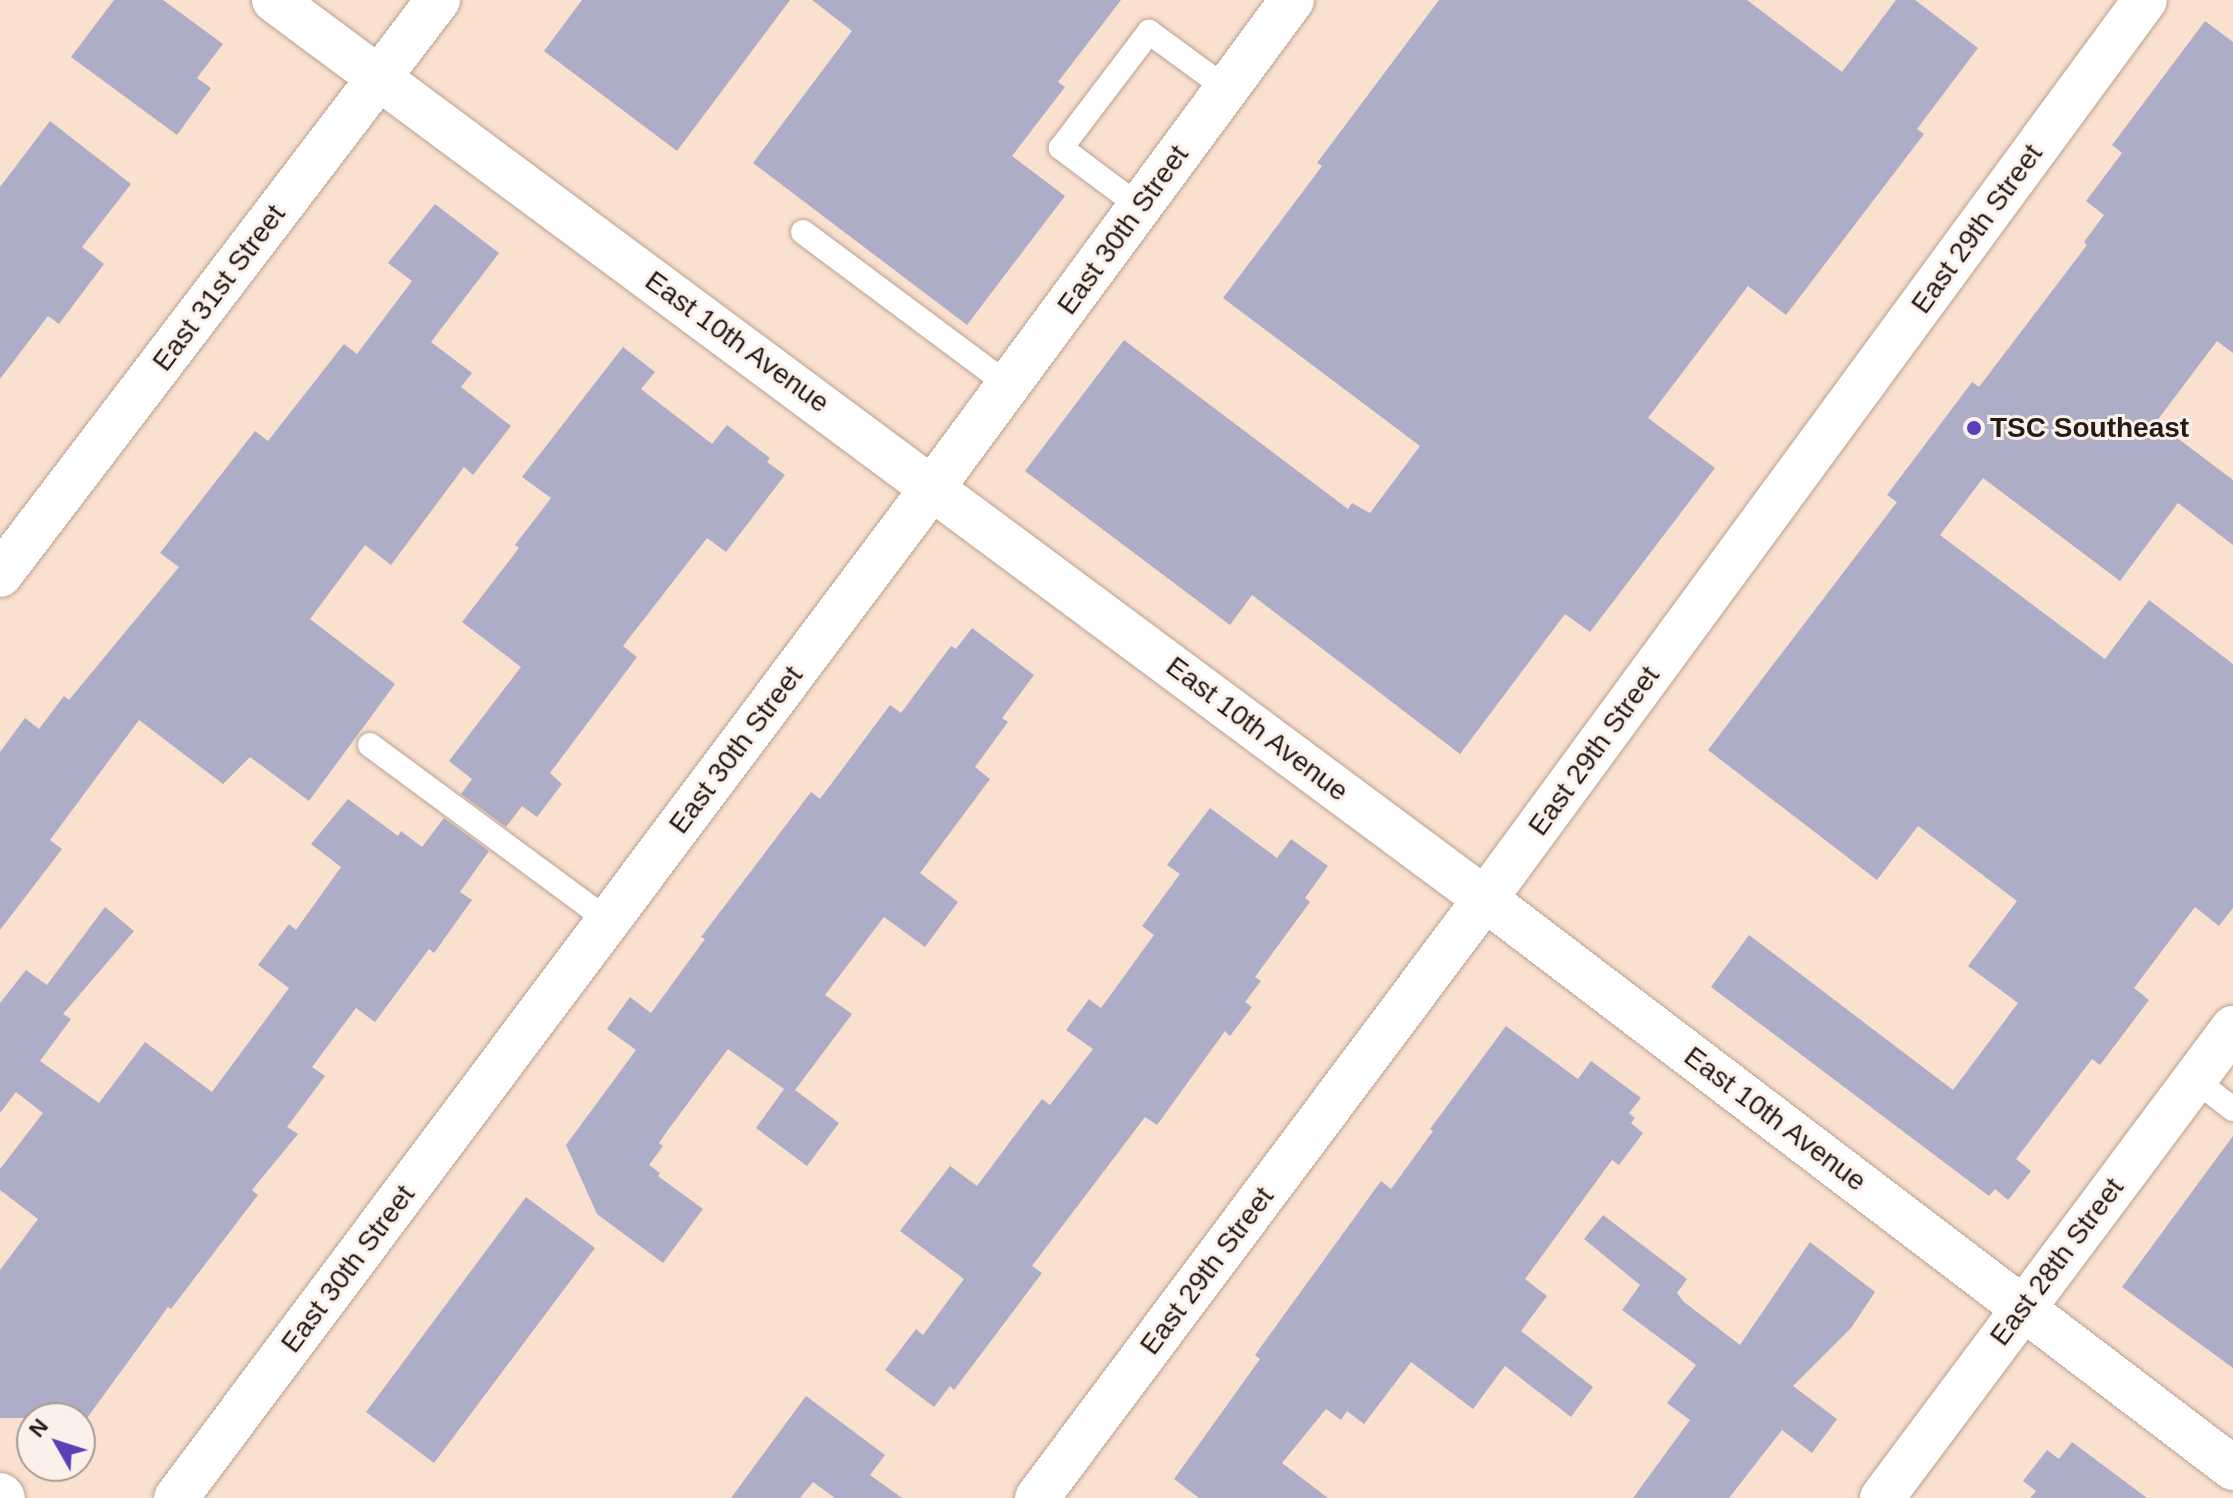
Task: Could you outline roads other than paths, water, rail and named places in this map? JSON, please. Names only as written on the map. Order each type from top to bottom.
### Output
[{"type":"street","name":"East 10th Avenue","points":[[274,0],[1485,899],[2233,1468]]},
{"type":"street","name":"East 31st Street","points":[[0,575],[438,0]]},
{"type":"street","name":"East 30th Street","points":[[176,1498],[933,487],[1292,0]]},
{"type":"street","name":"East 29th Street","points":[[1037,1498],[1485,899],[2145,0]]},
{"type":"street","name":"East 28th Street","points":[[1882,1498],[2233,1028]]},
{"type":"lane","points":[[1140,207],[1061,148],[1149,32],[1227,89]]},
{"type":"lane","points":[[803,232],[1008,385]]},
{"type":"lane","points":[[370,745],[609,921]]},
{"type":"lane","points":[[2194,1079],[2233,1109]]},
{"type":"place","name":"TSC Southeast","points":[[1974,428]]}]
